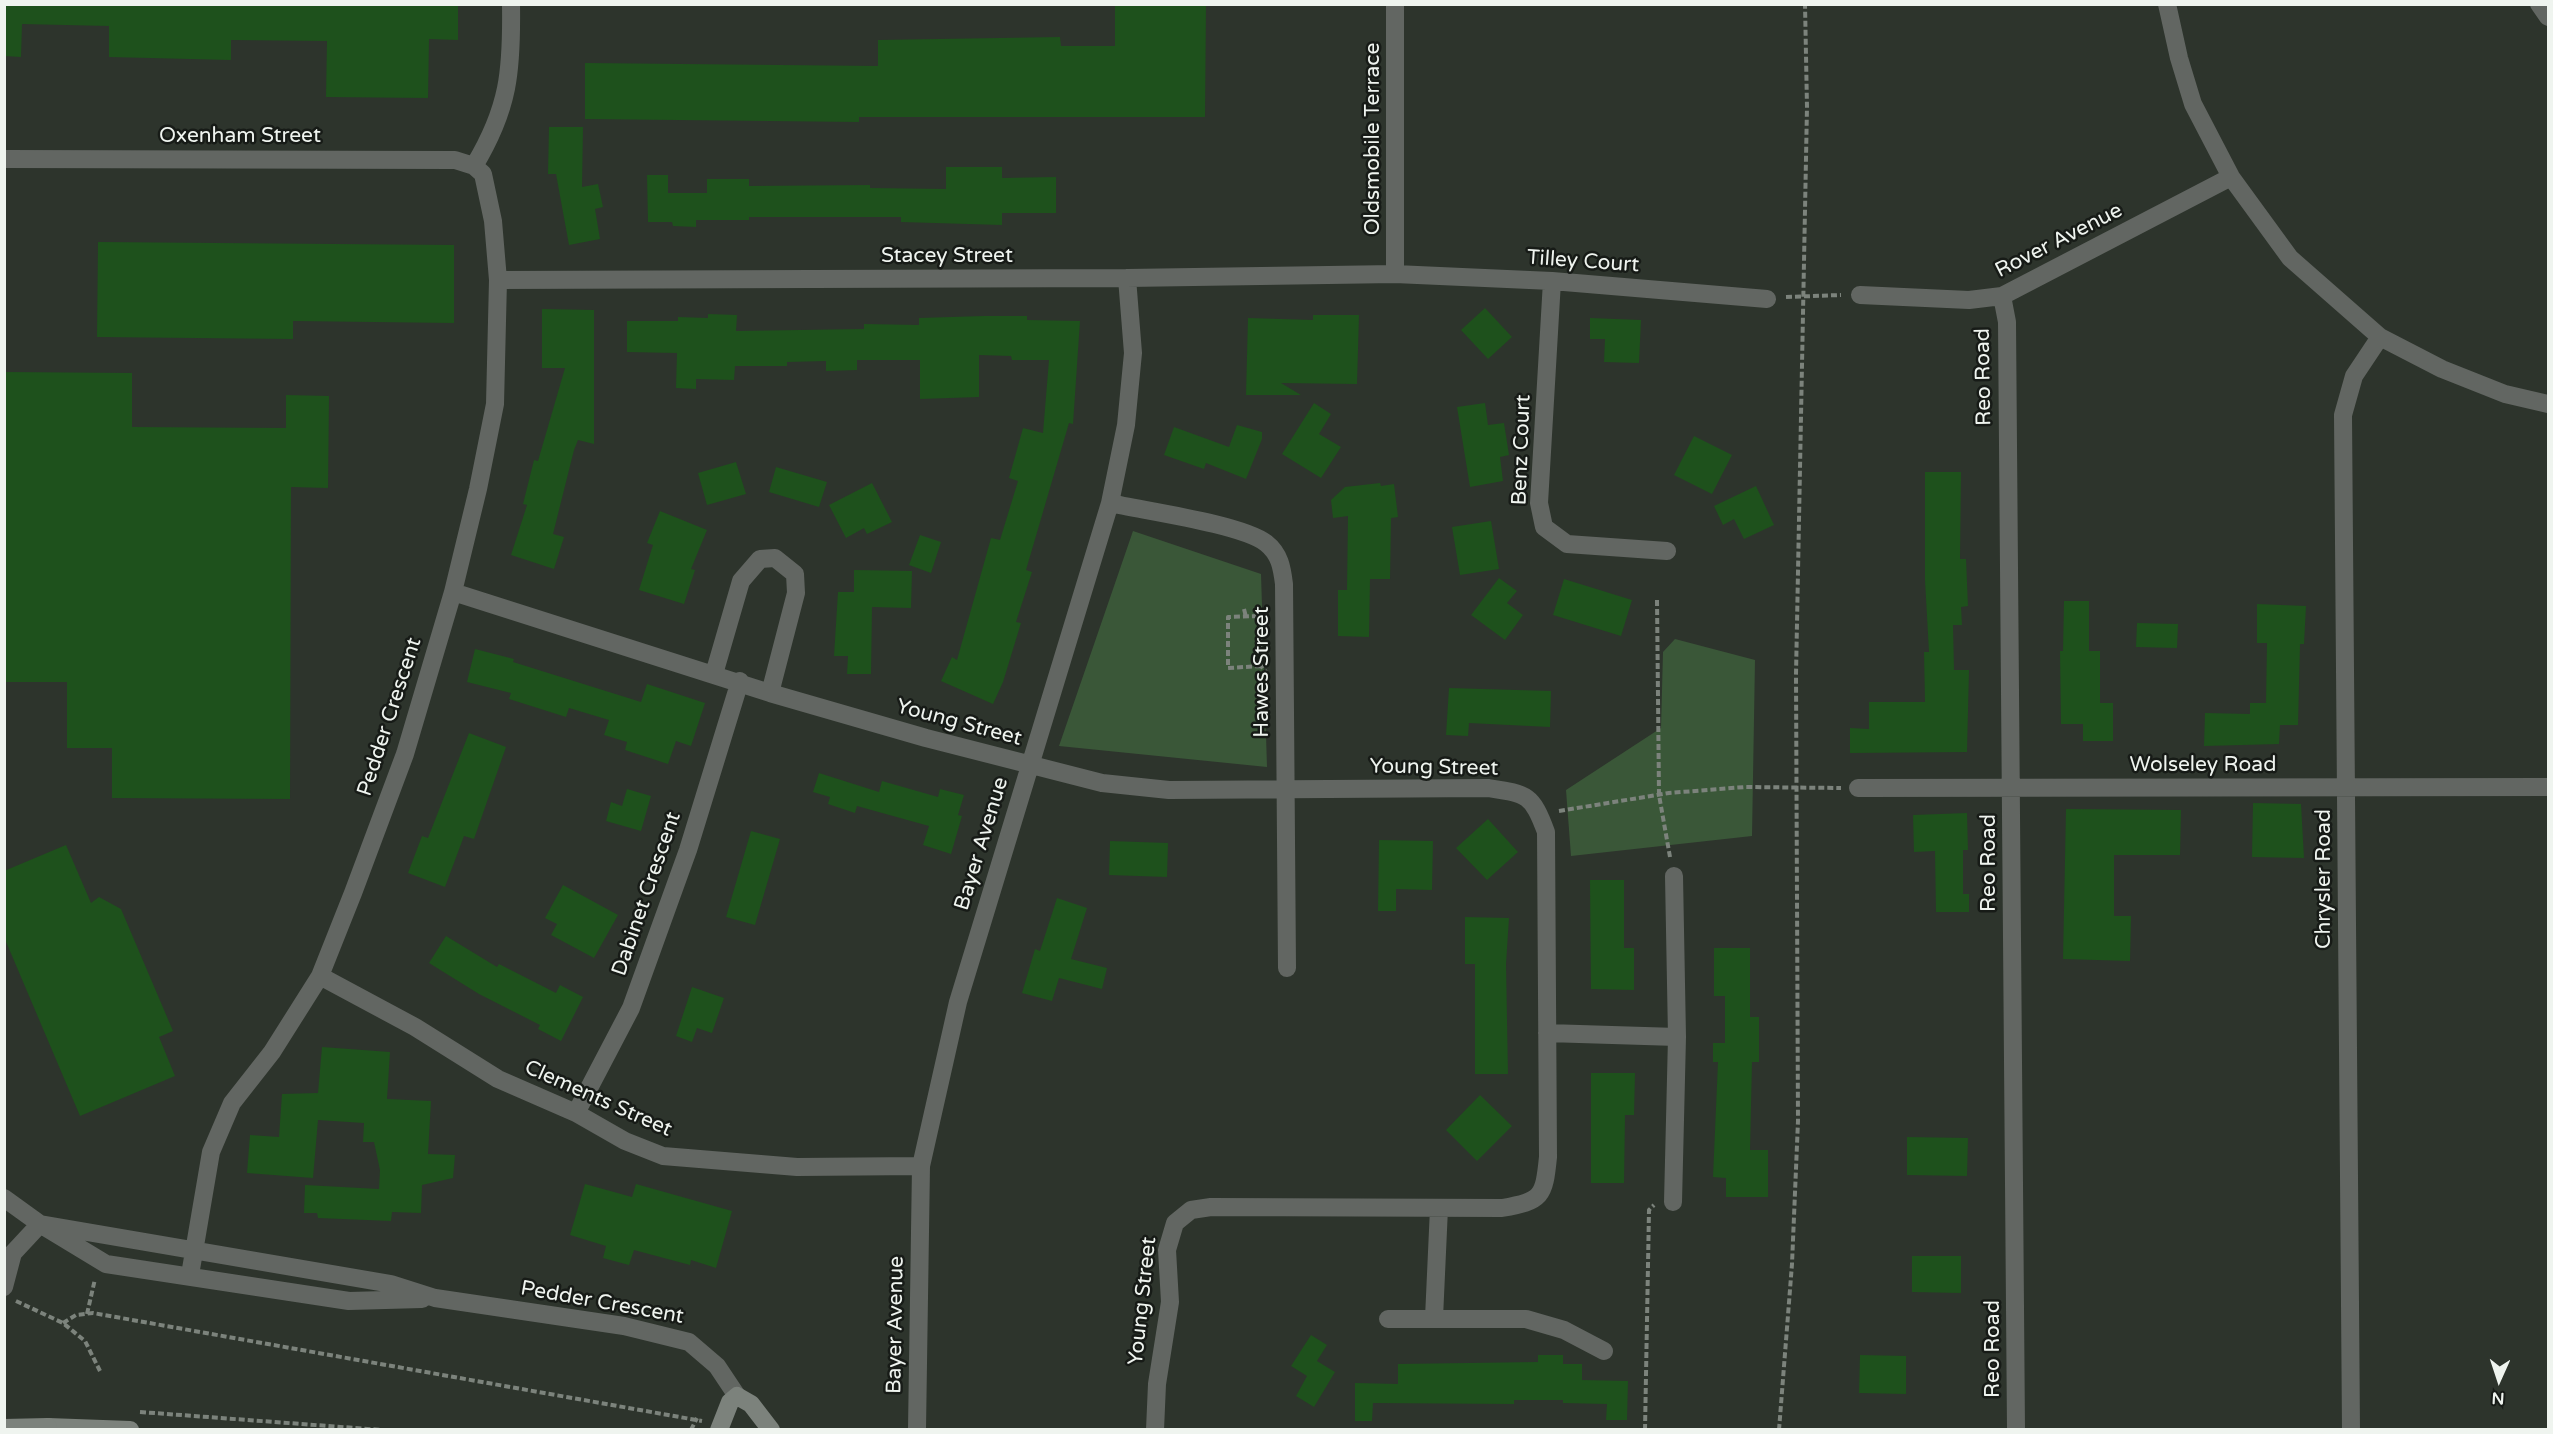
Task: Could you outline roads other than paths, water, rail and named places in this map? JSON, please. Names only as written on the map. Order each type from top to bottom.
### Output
[{"type":"main road","points":[[711,1425],[737,1396],[751,1404],[771,1430]]},
{"type":"main road","points":[[6,1429],[131,1421]]},
{"type":"street","points":[[474,166],[488,143],[506,98],[512,54],[512,4]]},
{"type":"street","name":"Oldsmobile Terrace","points":[[1395,4],[1395,274]]},
{"type":"street","points":[[2167,4],[2179,58],[2193,104],[2231,177],[2290,258],[2380,337],[2442,369],[2505,394],[2548,404]]},
{"type":"street","points":[[2539,4],[2548,17]]},
{"type":"street","name":"Oxenham Street","points":[[4,159],[437,158],[474,166]]},
{"type":"street","name":"Pedder Crescent","points":[[190,1275],[211,1152],[232,1103],[272,1052],[320,976],[405,754],[453,592],[478,489],[495,404],[498,280],[493,221],[483,174],[474,166]]},
{"type":"street","name":"Rover Avenue","points":[[1860,295],[1969,300],[2002,297],[2231,177]]},
{"type":"street","name":"Stacey Street","points":[[498,280],[1127,278],[1395,274]]},
{"type":"street","name":"Tilley Court","points":[[1395,274],[1552,281],[1767,299]]},
{"type":"street","name":"Bayer Avenue","points":[[917,1430],[921,1166],[958,1002],[1110,503],[1126,425],[1133,353],[1127,278]]},
{"type":"street","name":"Benz Court","points":[[1552,281],[1539,503],[1544,528],[1567,544],[1667,551]]},
{"type":"street","name":"Reo Road","points":[[2002,297],[2007,322],[2016,1430]]},
{"type":"street","name":"Chrysler Road","points":[[2351,1430],[2343,415],[2354,376],[2380,337]]},
{"type":"street","name":"Hawes Street","points":[[1110,503],[1239,530],[1266,543],[1281,561],[1287,968]]},
{"type":"street","points":[[714,674],[741,580],[760,559],[775,558],[795,573],[796,593],[770,693]]},
{"type":"street","name":"Young Street","points":[[453,592],[740,681],[770,693],[1029,766],[1102,783],[1169,790],[1488,788],[1522,793],[1537,810],[1546,832],[1548,1157],[1545,1186],[1530,1203],[1502,1208],[1211,1207],[1191,1210],[1175,1223],[1167,1251],[1170,1302],[1166,1343],[1157,1384],[1155,1430]]},
{"type":"street","name":"Dabinet Crescent","points":[[576,1113],[631,1008],[688,850],[740,681]]},
{"type":"street","name":"Wolseley Road","points":[[1858,788],[2548,787]]},
{"type":"street","points":[[1673,1196],[1677,1037],[1674,876]]},
{"type":"street","name":"Clements Street","points":[[320,976],[415,1027],[498,1079],[576,1113],[625,1140],[663,1156],[797,1167],[921,1166]]},
{"type":"street","points":[[1547,1033],[1677,1037]]},
{"type":"street","points":[[4,1197],[40,1224],[13,1253],[4,1287]]},
{"type":"street","points":[[1434,1318],[1439,1208]]},
{"type":"street","name":"Pedder Crescent","points":[[40,1224],[195,1248],[391,1284],[435,1299]]},
{"type":"street","name":"Pedder Crescent","points":[[40,1224],[106,1264],[190,1275],[270,1291],[349,1301],[435,1299],[624,1326],[689,1342],[717,1366],[737,1396]]},
{"type":"street","points":[[1388,1319],[1526,1319],[1544,1322],[1604,1351]]},
{"type":"street","points":[[4,1420],[6,1429]]}]
